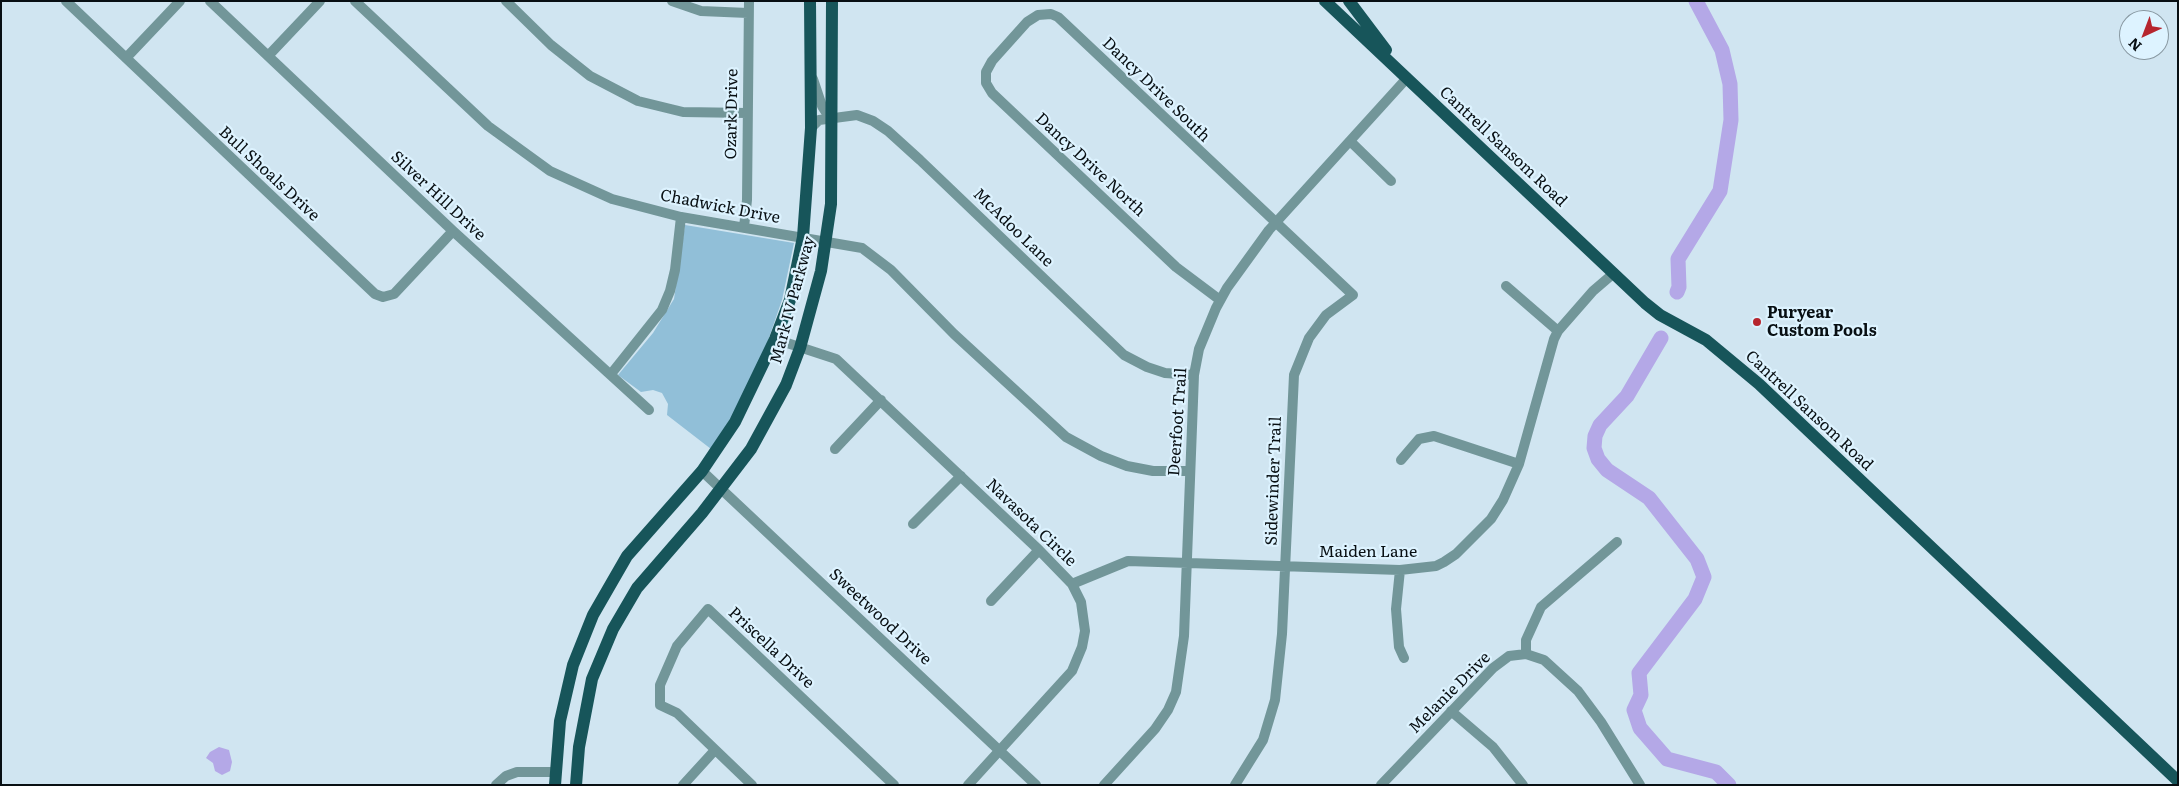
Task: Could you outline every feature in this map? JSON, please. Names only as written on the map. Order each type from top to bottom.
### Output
[{"type":"main road","name":"Mark IV Parkway","points":[[555,778],[560,721],[573,665],[593,615],[627,556],[702,471],[735,422],[775,339],[790,300],[802,237],[811,128],[810,1]]},
{"type":"main road","name":"Mark IV Parkway","points":[[576,785],[579,747],[592,680],[613,629],[636,588],[721,489],[751,449],[786,385],[800,348],[821,271],[831,204],[832,1]]},
{"type":"main road","name":"Cantrell Sansom Road","points":[[1325,1],[1660,315],[1706,340],[1760,384],[2178,781]]},
{"type":"main road","name":"Cantrell Sansom Road","points":[[1349,1],[1407,78]]},
{"type":"street","name":"Bull Shoals Drive","points":[[66,1],[379,296],[387,298],[394,294],[453,231]]},
{"type":"street","points":[[126,58],[180,1]]},
{"type":"street","name":"Silver Hill Drive","points":[[210,1],[453,231],[649,410]]},
{"type":"street","points":[[268,56],[320,1]]},
{"type":"street","name":"Chadwick Drive","points":[[355,1],[488,126],[550,171],[612,199],[681,217],[862,248],[871,254],[1066,437],[1081,447],[1127,466],[1153,471],[1189,471]]},
{"type":"street","points":[[506,1],[551,44],[590,76],[638,101],[683,112],[748,113]]},
{"type":"street","points":[[672,1],[701,11],[748,13]]},
{"type":"street","name":"Ozark Drive","points":[[744,227],[749,1]]},
{"type":"street","name":"Dancy Drive South","points":[[1012,38],[1038,15],[1051,14],[1058,18],[1274,224]]},
{"type":"street","name":"Dancy Drive North","points":[[1012,38],[986,72],[986,83],[992,93],[1176,267],[1220,300]]},
{"type":"street","points":[[810,71],[822,106],[831,120]]},
{"type":"street","name":"Deerfoot Trail","points":[[1104,785],[1151,735],[1168,710],[1176,692],[1184,636],[1194,375],[1200,349],[1220,300],[1240,268],[1274,224],[1407,78]]},
{"type":"street","name":"McAdoo Lane","points":[[811,128],[819,120],[831,120],[857,115],[873,121],[888,130],[1124,354],[1147,368],[1165,373],[1194,375]]},
{"type":"street","points":[[1350,141],[1391,181]]},
{"type":"street","points":[[611,374],[662,310],[670,292],[675,270],[681,217]]},
{"type":"street","name":"Sidewinder Trail","points":[[1235,785],[1260,746],[1270,722],[1276,700],[1286,565],[1294,375],[1309,338],[1326,315],[1353,295],[1274,224]]},
{"type":"street","name":"Maiden Lane","points":[[1072,584],[1128,561],[1400,570],[1436,566],[1456,554],[1491,519],[1514,480],[1554,339],[1558,331],[1593,291],[1614,273]]},
{"type":"street","points":[[1506,286],[1558,331]]},
{"type":"street","name":"Navasota Circle","points":[[775,339],[836,359],[1039,550],[1072,584],[1081,602],[1085,631],[1072,672],[968,785]]},
{"type":"street","points":[[835,449],[881,400]]},
{"type":"street","points":[[1401,460],[1419,439],[1434,436],[1519,464]]},
{"type":"street","name":"Sweetwood Drive","points":[[702,471],[1036,785]]},
{"type":"street","points":[[913,524],[961,476]]},
{"type":"street","points":[[1617,542],[1541,607],[1526,640],[1526,654],[1544,660],[1578,691],[1640,785]]},
{"type":"street","points":[[991,601],[1039,550]]},
{"type":"street","points":[[1400,570],[1396,609],[1399,648],[1404,658]]},
{"type":"street","name":"Priscella Drive","points":[[715,750],[677,713],[660,705],[660,685],[677,646],[708,609],[894,785]]},
{"type":"street","name":"Melanie Drive","points":[[1383,784],[1493,668],[1509,656],[1526,654]]},
{"type":"street","points":[[1451,711],[1493,748],[1523,785]]},
{"type":"street","points":[[683,785],[715,750],[752,785]]},
{"type":"street","points":[[496,785],[506,776],[517,772],[555,778]]},
{"type":"shaded area","points":[[685,225],[794,243],[782,300],[764,352],[737,408],[711,449],[667,415],[668,404],[662,393],[653,390],[641,392],[618,375],[653,333],[674,299]]},
{"type":"shaded area","points":[[219,747],[229,750],[232,762],[230,771],[222,775],[215,771],[213,763],[206,758],[210,752]]},
{"type":"waterway","points":[[1677,292],[1679,287],[1678,259],[1720,191],[1731,120],[1730,84],[1722,50],[1696,1]]},
{"type":"waterway","points":[[1661,338],[1627,396],[1600,425],[1595,436],[1594,448],[1598,459],[1607,470],[1649,498],[1697,559],[1704,577],[1695,599],[1639,673],[1641,695],[1634,710],[1640,728],[1667,759],[1716,772],[1729,785]]},
{"type":"place","name":"Puryear Custom Pools","points":[[1757,322]]}]
